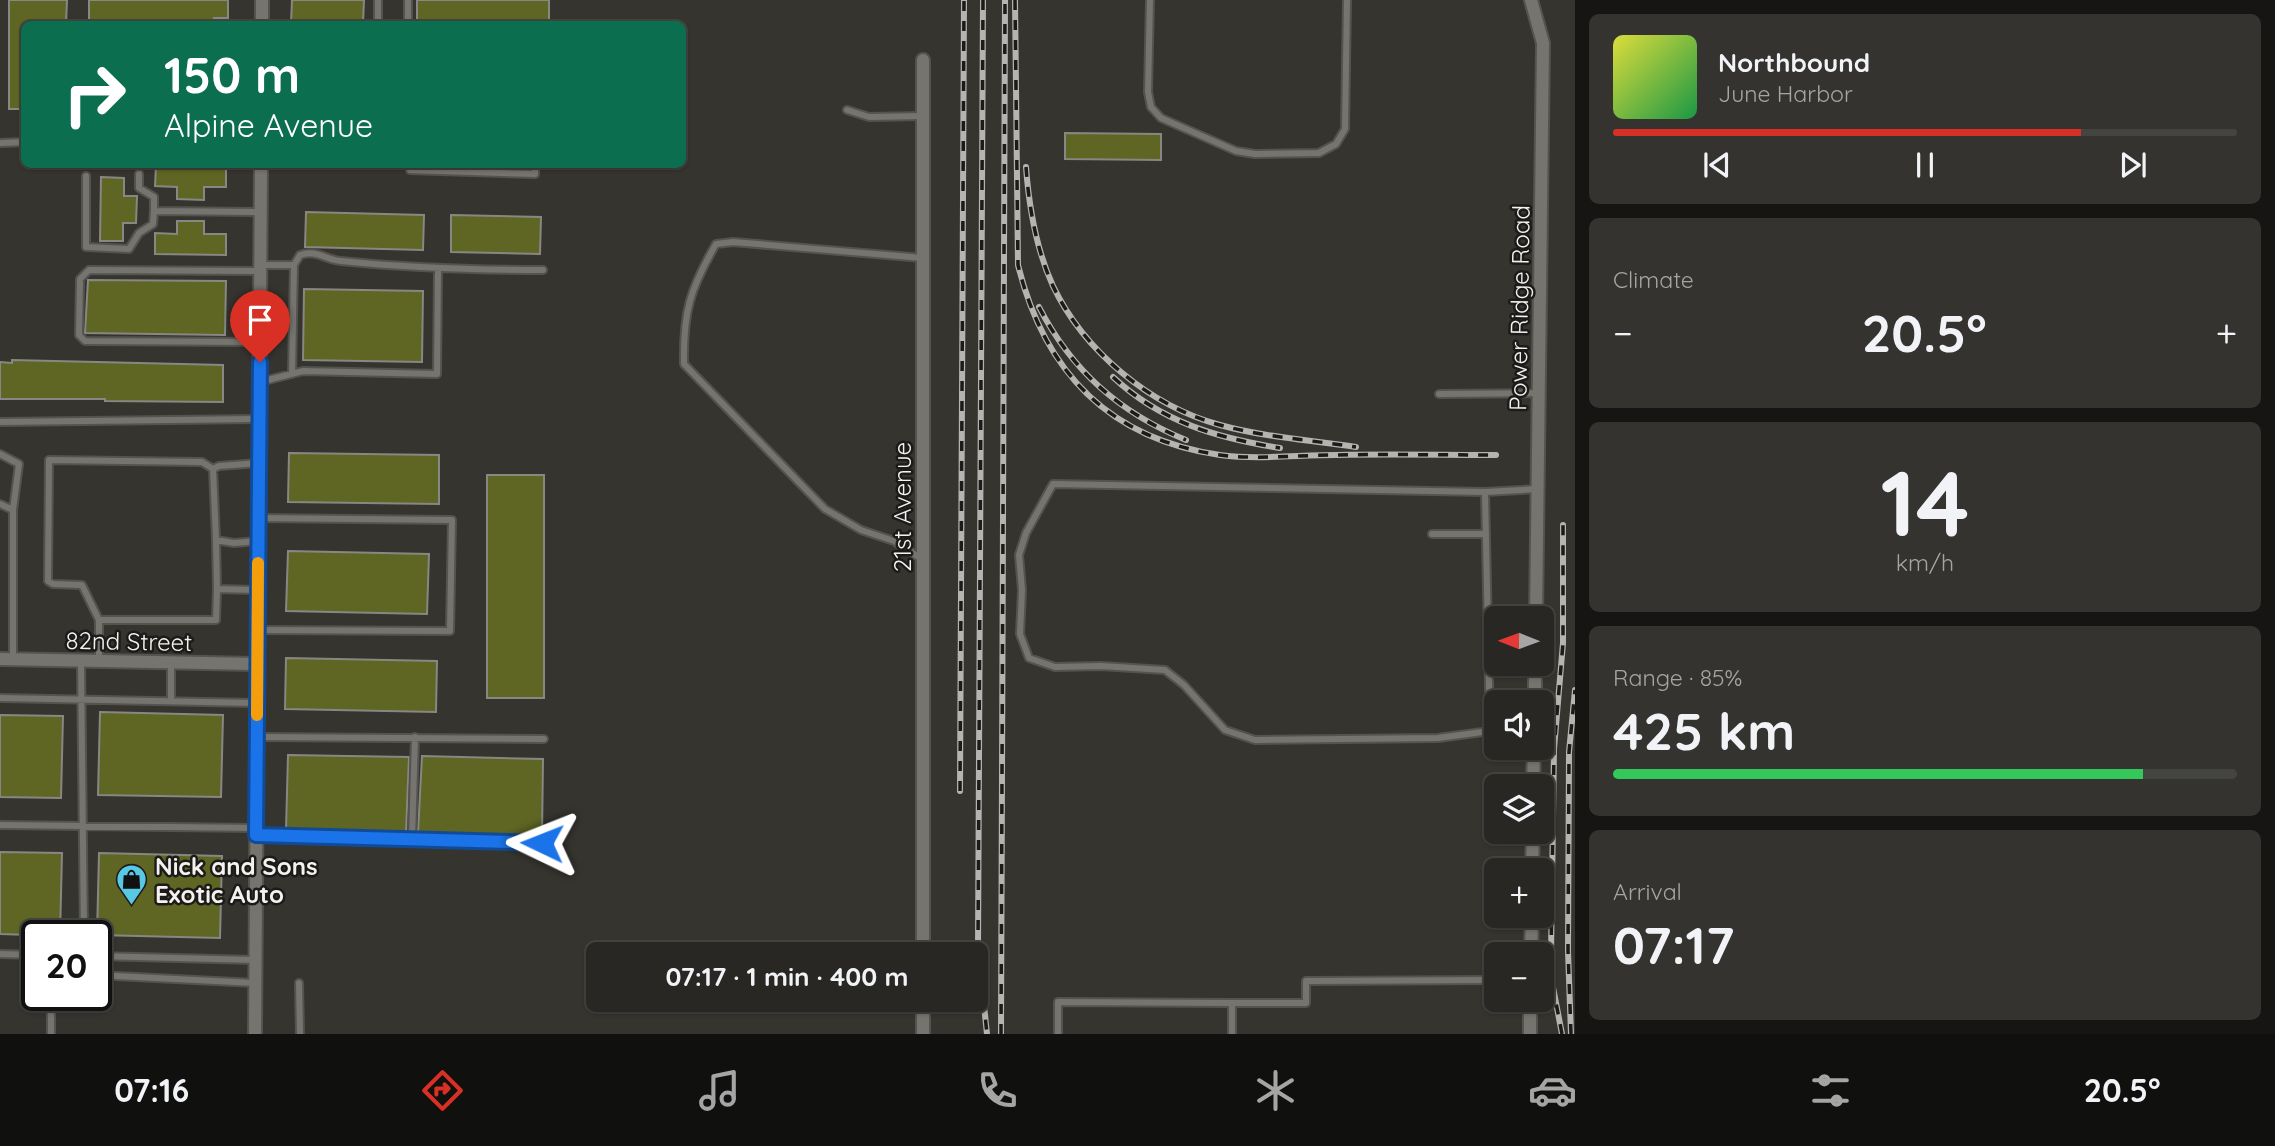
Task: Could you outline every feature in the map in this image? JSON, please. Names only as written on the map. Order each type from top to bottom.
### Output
[{"type":"street","points":[[262,0],[262,21]]},
{"type":"street","name":"Power Ridge Road","points":[[1531,0],[1544,43],[1536,606]]},
{"type":"street","name":"21st Avenue","points":[[923,60],[923,942]]},
{"type":"street","points":[[255,1034],[261,168]]},
{"type":"street","name":"82nd Street","points":[[6,659],[257,664]]},
{"type":"street","points":[[923,1012],[923,1034]]},
{"type":"street","points":[[1530,1034],[1531,1012]]},
{"type":"lane","points":[[378,0],[378,21]]},
{"type":"lane","points":[[408,0],[408,21]]},
{"type":"lane","points":[[1150,0],[1148,92],[1151,107],[1161,118],[1236,151],[1255,154],[1319,153],[1336,144],[1345,129],[1347,0]]},
{"type":"lane","points":[[847,110],[869,117],[923,116]]},
{"type":"lane","points":[[0,143],[21,142]]},
{"type":"lane","points":[[410,168],[534,174],[535,168]]},
{"type":"lane","points":[[86,176],[86,247],[129,248],[139,233],[153,224],[154,197],[139,188],[139,174]]},
{"type":"lane","points":[[153,211],[261,212]]},
{"type":"lane","points":[[923,258],[733,242],[716,244],[696,278],[683,326],[684,364],[825,509],[861,530],[894,541],[923,560]]},
{"type":"lane","points":[[292,374],[294,265],[300,255],[311,253],[335,261],[438,270],[543,270]]},
{"type":"lane","points":[[260,342],[85,341],[79,335],[80,279],[89,270],[260,268],[294,265]]},
{"type":"lane","points":[[260,382],[303,371],[437,374],[438,270]]},
{"type":"lane","points":[[1439,394],[1539,393]]},
{"type":"lane","points":[[0,422],[259,419]]},
{"type":"lane","points":[[0,454],[19,464],[13,510],[6,659]]},
{"type":"lane","points":[[99,661],[99,620],[82,585],[53,584],[48,581],[49,460],[202,462],[213,469]]},
{"type":"lane","points":[[213,469],[219,466],[259,463]]},
{"type":"lane","points":[[99,620],[216,620],[213,469]]},
{"type":"lane","points":[[1484,732],[1438,737],[1255,740],[1225,730],[1184,685],[1164,670],[1101,666],[1055,667],[1029,658],[1020,634],[1022,590],[1019,555],[1026,533],[1053,484],[1485,492],[1537,489]]},
{"type":"lane","points":[[1485,492],[1492,690]]},
{"type":"lane","points":[[0,504],[13,510]]},
{"type":"lane","points":[[257,630],[450,631],[452,520],[258,518]]},
{"type":"lane","points":[[1432,534],[1486,534]]},
{"type":"lane","points":[[216,540],[234,543],[258,541]]},
{"type":"lane","points":[[217,589],[258,590]]},
{"type":"lane","points":[[81,660],[84,920]]},
{"type":"lane","points":[[171,662],[171,701]]},
{"type":"lane","points":[[0,698],[257,703]]},
{"type":"lane","points":[[257,737],[544,739]]},
{"type":"lane","points":[[412,839],[415,737]]},
{"type":"lane","points":[[0,825],[256,831],[542,843]]},
{"type":"lane","points":[[0,954],[21,955]]},
{"type":"lane","points":[[112,956],[256,960]]},
{"type":"lane","points":[[112,976],[255,983]]},
{"type":"lane","points":[[1058,1034],[1058,1002],[1306,1003],[1306,981],[1484,980]]},
{"type":"lane","points":[[299,982],[300,1034]]},
{"type":"lane","points":[[1232,1003],[1232,1034]]},
{"type":"lane","points":[[51,1011],[51,1034]]},
{"type":"building","points":[[9,0],[67,0],[66,21],[21,21],[21,109],[9,109]]},
{"type":"building","points":[[89,0],[228,0],[228,18],[214,18],[214,21],[89,21]]},
{"type":"building","points":[[292,0],[364,0],[363,21],[291,21]]},
{"type":"building","points":[[417,0],[549,0],[549,21],[417,21]]},
{"type":"building","points":[[1065,133],[1161,134],[1161,160],[1065,159]]},
{"type":"building","points":[[156,168],[226,168],[226,187],[204,187],[204,200],[177,199],[177,187],[155,186]]},
{"type":"building","points":[[101,177],[124,178],[124,196],[137,196],[136,223],[123,223],[123,241],[100,241]]},
{"type":"building","points":[[306,212],[424,215],[423,250],[305,247]]},
{"type":"building","points":[[451,215],[541,217],[540,254],[451,252]]},
{"type":"building","points":[[177,221],[204,221],[204,234],[226,234],[226,255],[155,254],[155,233],[177,234]]},
{"type":"building","points":[[88,280],[226,281],[225,335],[85,333]]},
{"type":"building","points":[[304,289],[423,291],[422,362],[303,360]]},
{"type":"building","points":[[12,360],[223,365],[223,402],[0,399],[0,362],[12,363]]},
{"type":"building","points":[[289,453],[439,455],[439,504],[288,502]]},
{"type":"building","points":[[487,475],[544,475],[544,698],[487,698]]},
{"type":"building","points":[[288,551],[429,554],[427,614],[286,611]]},
{"type":"building","points":[[286,658],[437,661],[436,712],[285,709]]},
{"type":"building","points":[[100,712],[223,715],[221,797],[98,795]]},
{"type":"building","points":[[0,715],[63,716],[61,798],[0,797]]},
{"type":"building","points":[[288,755],[409,757],[406,833],[286,830]]},
{"type":"building","points":[[422,756],[543,759],[542,837],[418,833]]},
{"type":"building","points":[[0,852],[62,853],[60,920],[21,920],[21,935],[0,934]]},
{"type":"building","points":[[99,853],[222,856],[220,938],[112,935],[112,920],[97,920]]},
{"type":"railway","points":[[960,791],[964,0]]},
{"type":"railway","points":[[983,0],[978,948],[987,1034]]},
{"type":"railway","points":[[1001,1034],[1005,0]]},
{"type":"railway","points":[[1015,0],[1018,265],[1030,303],[1045,337],[1064,367],[1087,394],[1114,416],[1145,433],[1181,447],[1220,455],[1496,455]]},
{"type":"railway","points":[[1026,167],[1034,228],[1053,286],[1082,332],[1122,373],[1169,404],[1220,425],[1356,447]]},
{"type":"railway","points":[[1039,307],[1067,351],[1100,387],[1140,417],[1186,440]]},
{"type":"railway","points":[[1113,377],[1150,406],[1191,426],[1234,439],[1280,448]]},
{"type":"railway","points":[[1562,1034],[1552,982],[1551,955],[1554,749],[1563,643],[1563,525]]},
{"type":"railway","points":[[1571,1034],[1568,951],[1569,752],[1575,690]]},
{"type":"slow traffic","points":[[257,715],[258,563]]},
{"type":"place","name":"Nick and Sons Exotic Auto","points":[[132,907]]},
{"type":"route","points":[[260,362],[256,835],[542,843]]}]
